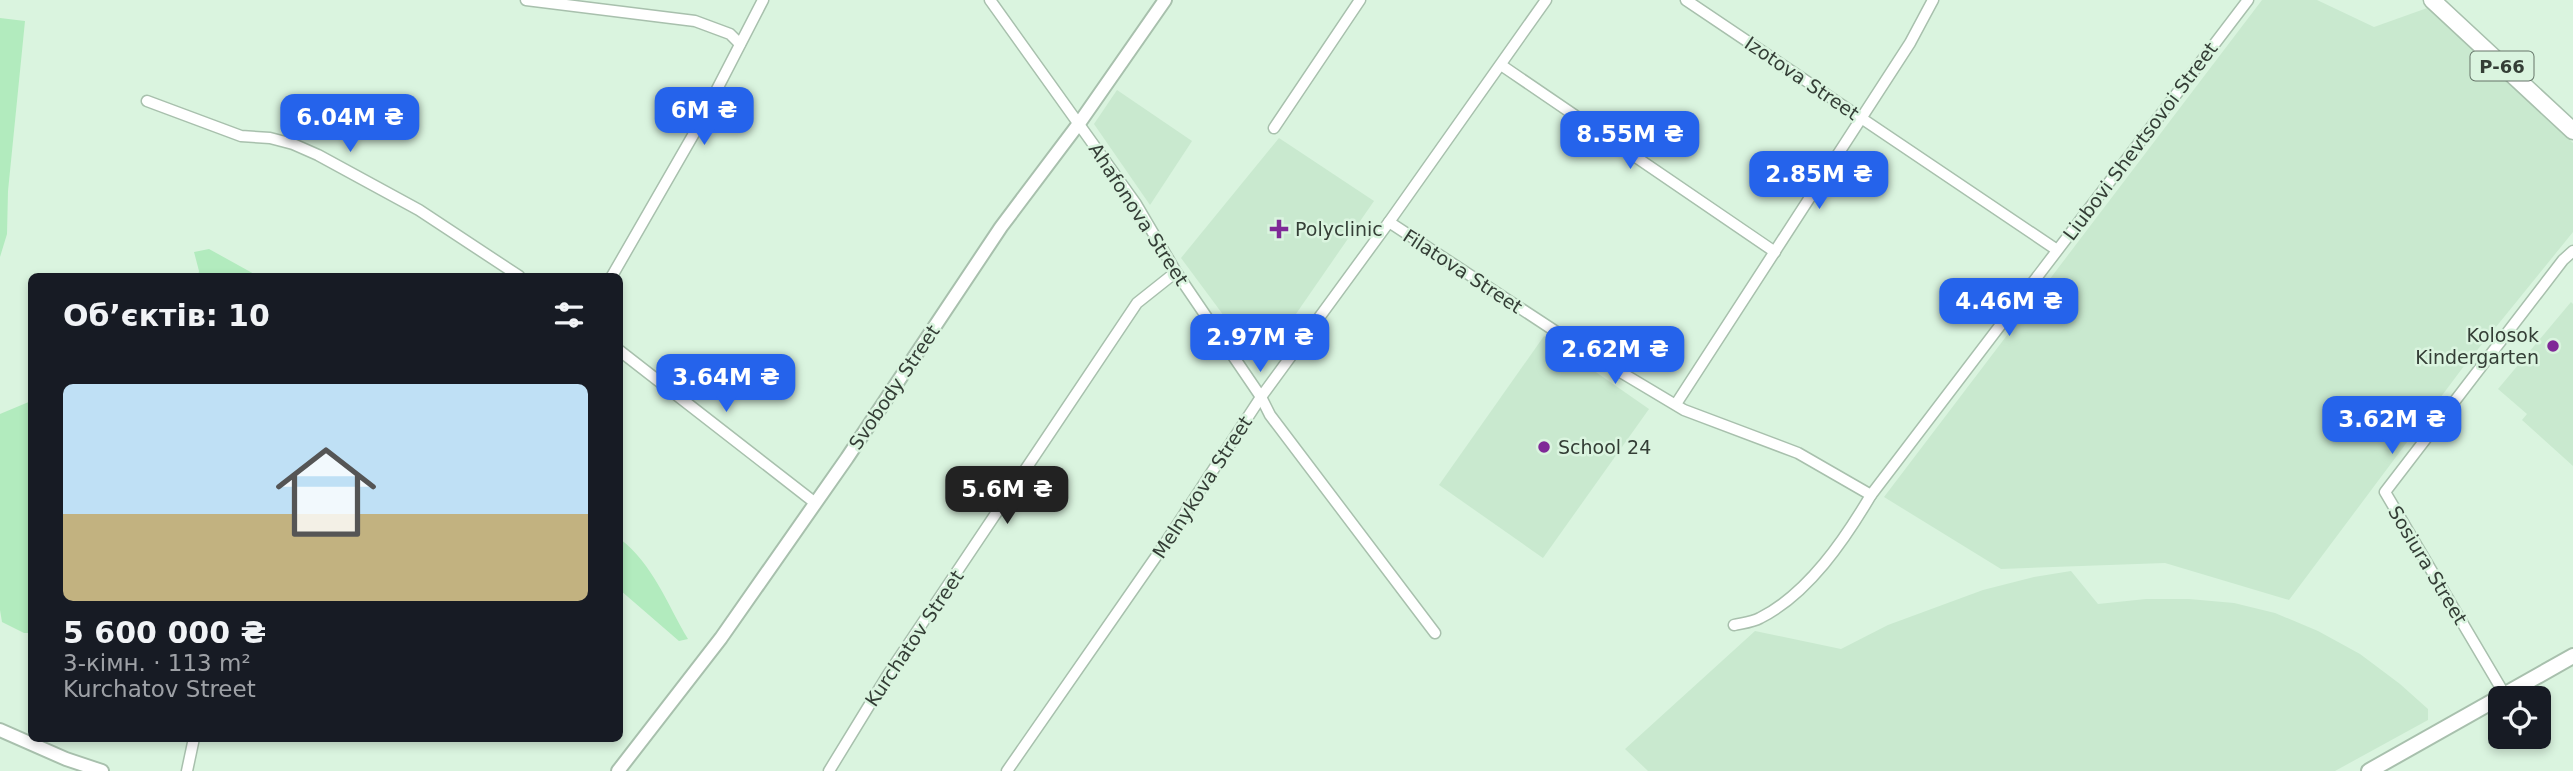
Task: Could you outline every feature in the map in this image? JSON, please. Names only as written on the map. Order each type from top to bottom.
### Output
[{"type":"main road","name":"Р-66","points":[[2432,0],[2573,131]]},
{"type":"main road","points":[[2510,686],[2573,656]]},
{"type":"main road","points":[[2369,771],[2488,699]]},
{"type":"street","points":[[526,0],[695,21],[730,34],[740,44]]},
{"type":"street","points":[[614,273],[696,130],[763,0]]},
{"type":"street","name":"Ahafonova Street","points":[[990,0],[1080,122],[1136,204],[1176,272],[1261,397],[1270,415],[1435,633]]},
{"type":"street","name":"Svobody Street","points":[[618,771],[721,638],[847,458],[1001,227],[1080,122],[1165,0]]},
{"type":"street","name":"Melnykova Street","points":[[1007,771],[1147,569],[1261,397],[1546,0]]},
{"type":"street","name":"Izotova Street","points":[[1686,0],[2057,250]]},
{"type":"street","points":[[1676,404],[1910,43],[1933,0]]},
{"type":"street","name":"Liubovi Shevtsovoi Street","points":[[1734,625],[1759,619],[1796,593],[1846,536],[1871,495],[2248,0]]},
{"type":"street","points":[[1274,128],[1358,1]]},
{"type":"street","points":[[1500,65],[1775,252]]},
{"type":"street","points":[[147,101],[241,136],[270,138],[318,155],[419,210],[514,273]]},
{"type":"street","name":"Filatova Street","points":[[1389,222],[1587,352],[1684,410],[1798,453],[1871,495]]},
{"type":"street","name":"Sosiura Street","points":[[2500,686],[2385,492],[2554,271],[2573,251]]},
{"type":"street","name":"Kurchatov Street","points":[[829,771],[889,673],[1137,303],[1176,272]]},
{"type":"street","points":[[623,353],[814,502]]},
{"type":"street","points":[[0,730],[66,765],[102,771]]},
{"type":"street","points":[[187,771],[193,742]]},
{"type":"shaded area","points":[[2262,0],[2317,0],[2374,27],[2430,7],[2573,143],[2573,232],[2461,370],[2289,600],[2165,563],[2001,569],[1884,497]]},
{"type":"shaded area","points":[[1117,90],[1192,141],[1150,205],[1094,124]]},
{"type":"shaded area","name":"Polyclinic","points":[[1279,138],[1374,201],[1269,353],[1247,347],[1181,258]]},
{"type":"shaded area","name":"Kolosok Kindergarten","points":[[2571,302],[2573,466],[2522,420],[2527,414],[2498,389]]},
{"type":"shaded area","name":"School 24","points":[[1544,336],[1649,409],[1543,558],[1439,485]]},
{"type":"shaded area","points":[[2071,571],[2098,604],[2146,599],[2189,599],[2234,603],[2275,613],[2318,631],[2360,654],[2428,709],[2428,720],[2335,771],[1648,771],[1625,749],[1755,631],[1841,649],[1888,625],[1983,590]]},
{"type":"green space","points":[[0,18],[25,21],[8,191],[7,234],[0,257]]},
{"type":"green space","points":[[209,249],[253,273],[199,273],[194,252]]},
{"type":"green space","points":[[28,402],[28,633],[2,622],[0,610],[0,414]]},
{"type":"green space","points":[[623,542],[642,560],[659,585],[688,639],[679,641],[623,593]]},
{"type":"place","name":"Polyclinic","points":[[1279,229]]},
{"type":"place","name":"Kolosok Kindergarten","points":[[2553,346]]},
{"type":"place","name":"School 24","points":[[1544,447]]}]
